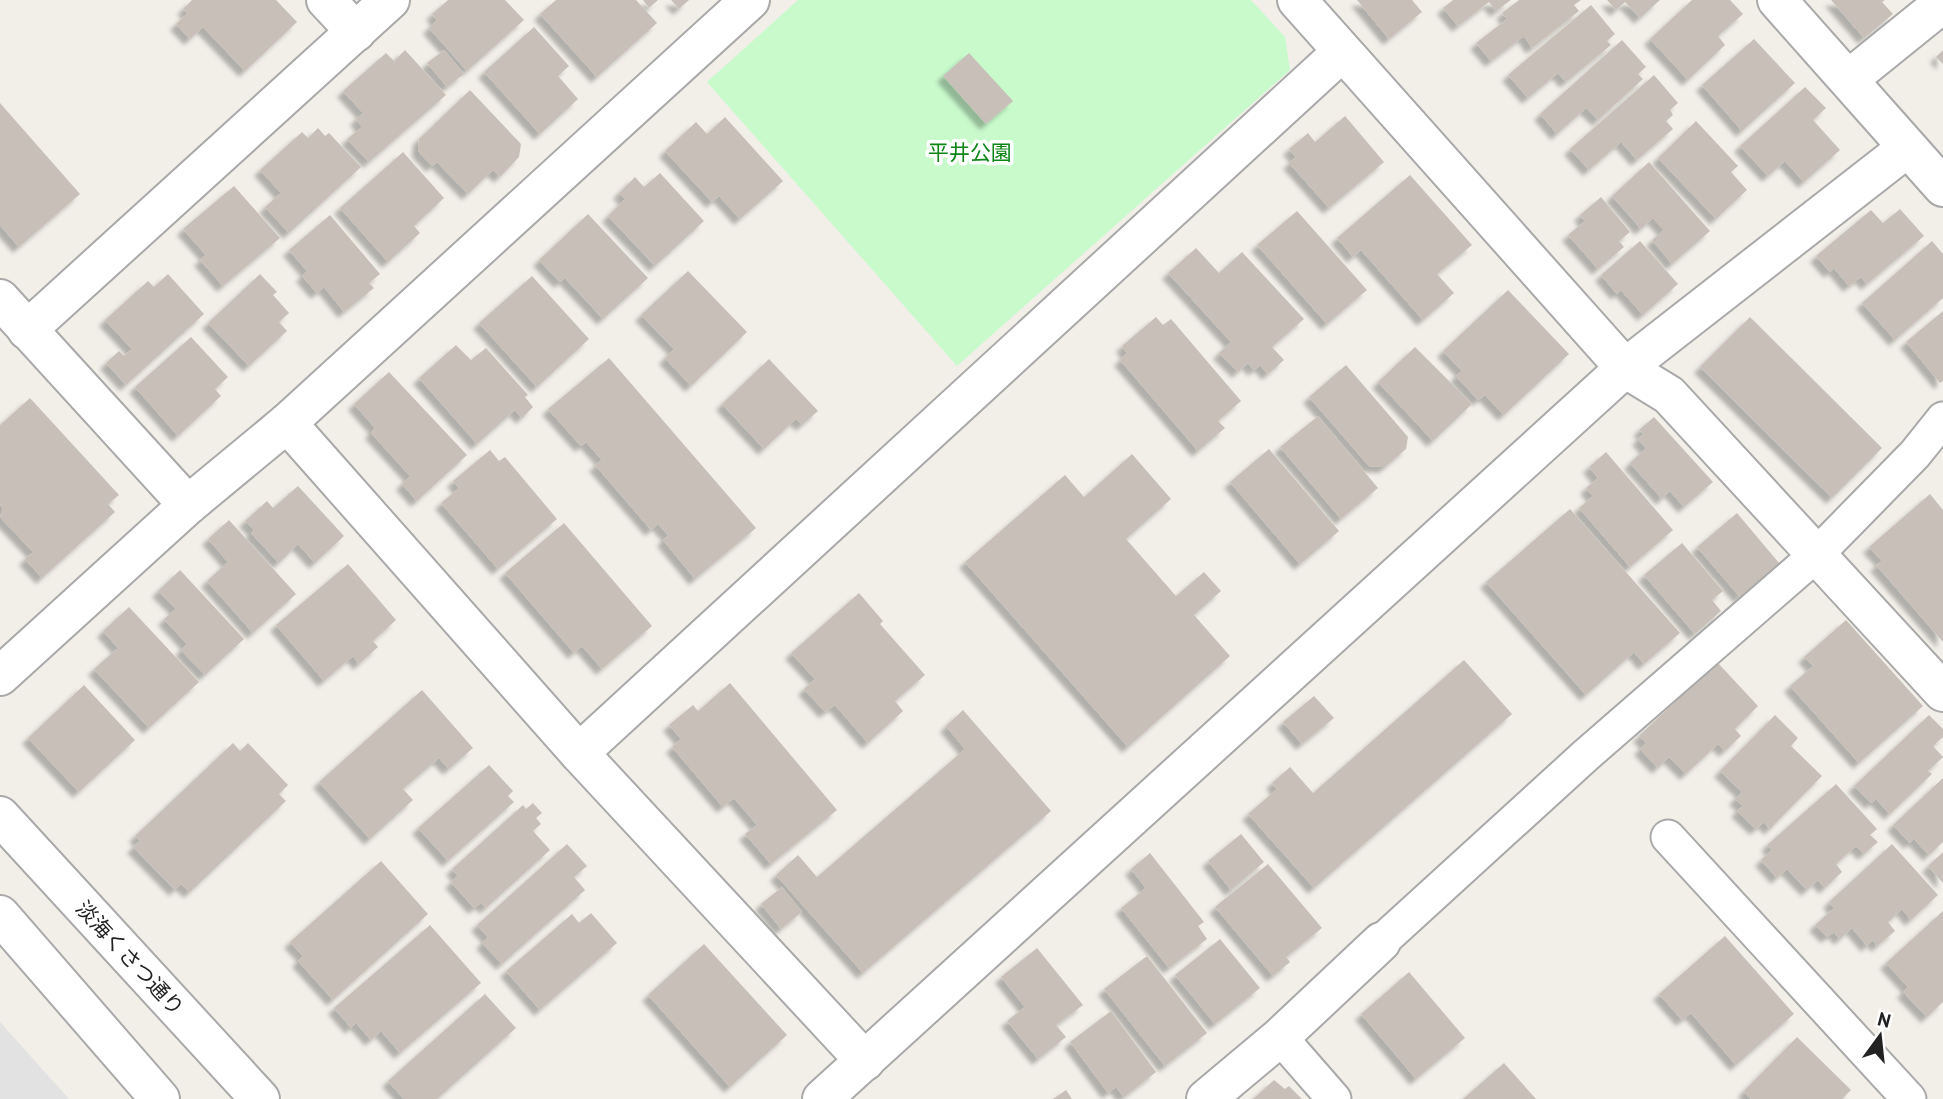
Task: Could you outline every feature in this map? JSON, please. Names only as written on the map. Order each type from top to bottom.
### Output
[{"type":"street","points":[[327,0],[356,32]]},
{"type":"street","points":[[27,330],[390,0]]},
{"type":"street","points":[[0,676],[188,505],[287,423],[750,0]]},
{"type":"street","points":[[1297,0],[1625,368],[1669,395],[1943,692]]},
{"type":"street","points":[[1777,0],[1943,187]]},
{"type":"street","points":[[1849,79],[1943,4]]},
{"type":"street","points":[[579,753],[1342,52]]},
{"type":"street","points":[[822,1099],[1625,368],[1907,148]]},
{"type":"street","points":[[0,299],[188,505]]},
{"type":"street","points":[[287,423],[579,753],[865,1061]]},
{"type":"street","name":"淡海くさつ通り","points":[[0,816],[260,1099]]},
{"type":"street","points":[[0,915],[160,1099]]},
{"type":"street","points":[[1206,1099],[1280,1037],[1381,942]]},
{"type":"lane","points":[[1381,942],[1585,756],[1816,555],[1915,454],[1943,419]]},
{"type":"lane","points":[[1668,837],[1909,1099]]},
{"type":"lane","points":[[1280,1037],[1334,1099]]},
{"type":"green space","name":"平井公園","points":[[798,0],[1251,0],[1285,37],[1290,70],[957,366],[707,82]]},
{"type":"shaded area","points":[[0,1022],[69,1099],[0,1099]]},
{"type":"building","points":[[192,0],[276,0],[297,22],[245,71],[203,27],[190,39],[176,24],[188,13],[183,9]]},
{"type":"building","points":[[448,0],[505,0],[524,20],[467,71],[429,28],[437,20],[432,14]]},
{"type":"building","points":[[556,0],[636,0],[657,23],[597,77],[540,14]]},
{"type":"building","points":[[643,0],[658,0],[649,8]]},
{"type":"building","points":[[671,0],[689,0],[679,9]]},
{"type":"building","points":[[1357,0],[1412,0],[1422,12],[1389,39]]},
{"type":"building","points":[[1453,0],[1511,0],[1496,11],[1489,2],[1458,26],[1443,8]]},
{"type":"building","points":[[1519,0],[1581,0],[1574,5],[1579,11],[1532,48],[1524,36],[1491,61],[1476,43],[1507,19],[1502,13]]},
{"type":"building","points":[[1607,0],[1660,0],[1640,18],[1625,2],[1616,10]]},
{"type":"building","points":[[1692,0],[1730,0],[1743,14],[1718,36],[1725,45],[1688,80],[1650,39]]},
{"type":"building","points":[[1831,0],[1885,0],[1882,2],[1893,14],[1864,38]]},
{"type":"building","points":[[1591,5],[1615,34],[1607,41],[1611,45],[1566,82],[1558,73],[1528,98],[1508,75]]},
{"type":"building","points":[[534,27],[569,66],[558,76],[578,99],[540,134],[484,72]]},
{"type":"building","points":[[1754,39],[1795,83],[1742,131],[1702,85]]},
{"type":"building","points":[[1622,40],[1646,67],[1638,74],[1643,79],[1598,120],[1586,108],[1557,134],[1540,114]]},
{"type":"building","points":[[405,50],[446,95],[369,162],[347,139],[362,127],[356,119],[363,113],[343,91],[386,53],[394,61]]},
{"type":"building","points":[[444,50],[464,74],[447,87],[427,63]]},
{"type":"building","points":[[1943,50],[1943,64],[1936,57]]},
{"type":"building","points":[[969,53],[1013,101],[986,124],[943,76]]},
{"type":"building","points":[[1654,75],[1678,103],[1670,110],[1673,115],[1666,121],[1673,129],[1637,160],[1621,142],[1589,170],[1570,149]]},
{"type":"building","points":[[1805,87],[1826,108],[1813,120],[1840,150],[1804,182],[1785,161],[1768,176],[1740,146]]},
{"type":"building","points":[[470,90],[521,144],[519,157],[500,177],[493,170],[468,194],[437,162],[432,166],[418,151],[419,139]]},
{"type":"building","points":[[0,103],[80,194],[19,247],[0,225]]},
{"type":"building","points":[[1345,116],[1384,162],[1329,208],[1289,163],[1296,157],[1289,149],[1308,133],[1315,142]]},
{"type":"building","points":[[725,117],[783,181],[740,219],[719,196],[712,202],[665,151],[696,122],[707,134]]},
{"type":"building","points":[[1696,121],[1738,166],[1731,172],[1747,190],[1716,219],[1658,158]]},
{"type":"building","points":[[318,128],[325,136],[329,133],[361,167],[289,233],[265,207],[281,193],[260,170],[302,132],[308,138]]},
{"type":"building","points":[[403,152],[444,198],[414,226],[420,233],[388,262],[340,208]]},
{"type":"building","points":[[1649,162],[1710,231],[1672,264],[1652,240],[1664,230],[1653,218],[1641,229],[1612,196]]},
{"type":"building","points":[[660,173],[704,221],[655,266],[608,216],[625,199],[619,193],[635,177],[644,187]]},
{"type":"building","points":[[1410,175],[1472,245],[1437,274],[1454,293],[1423,320],[1361,250],[1353,257],[1337,238]]},
{"type":"building","points":[[234,186],[280,238],[223,286],[200,260],[206,255],[183,229]]},
{"type":"building","points":[[1601,197],[1630,232],[1619,241],[1624,247],[1598,269],[1568,235],[1585,221],[1580,215]]},
{"type":"building","points":[[1900,209],[1924,236],[1867,284],[1861,277],[1849,286],[1834,268],[1830,272],[1816,256],[1871,210],[1883,223]]},
{"type":"building","points":[[1297,211],[1367,290],[1327,324],[1257,245]]},
{"type":"building","points":[[588,214],[648,278],[603,319],[565,278],[560,282],[539,260]]},
{"type":"building","points":[[330,215],[380,274],[369,283],[374,288],[344,312],[324,287],[317,293],[302,276],[307,271],[289,250]]},
{"type":"building","points":[[1640,241],[1678,284],[1643,315],[1621,290],[1617,294],[1601,275]]},
{"type":"building","points":[[1932,241],[1943,254],[1943,298],[1895,340],[1862,303]]},
{"type":"building","points":[[1196,248],[1219,273],[1242,252],[1304,319],[1272,347],[1284,360],[1268,374],[1260,365],[1254,370],[1248,363],[1238,372],[1219,353],[1231,342],[1168,273]]},
{"type":"building","points":[[688,271],[747,332],[691,386],[665,358],[674,349],[641,315]]},
{"type":"building","points":[[168,274],[204,314],[126,385],[106,363],[119,351],[124,356],[132,349],[105,320],[148,281],[154,287]]},
{"type":"building","points":[[260,274],[277,292],[273,295],[289,313],[279,322],[287,331],[249,366],[208,323]]},
{"type":"building","points":[[532,276],[589,339],[537,387],[479,323]]},
{"type":"building","points":[[1508,290],[1569,354],[1504,415],[1485,395],[1478,400],[1456,376],[1462,371],[1443,351]]},
{"type":"building","points":[[1943,311],[1943,381],[1940,383],[1906,342]]},
{"type":"building","points":[[1156,317],[1163,325],[1171,319],[1241,401],[1218,421],[1225,428],[1198,451],[1120,360],[1127,353],[1122,346]]},
{"type":"building","points":[[1750,317],[1882,448],[1832,498],[1700,367]]},
{"type":"building","points":[[191,337],[228,377],[215,389],[221,396],[178,436],[135,387]]},
{"type":"building","points":[[456,345],[471,360],[486,348],[528,395],[525,397],[533,407],[522,418],[515,410],[477,444],[419,378]]},
{"type":"building","points":[[1415,347],[1472,404],[1433,441],[1378,382]]},
{"type":"building","points":[[609,358],[756,528],[695,579],[663,540],[668,535],[658,524],[651,530],[595,465],[602,460],[586,442],[581,446],[548,409]]},
{"type":"building","points":[[769,359],[818,411],[802,425],[796,419],[764,449],[722,404]]},
{"type":"building","points":[[1346,365],[1408,437],[1406,449],[1385,467],[1369,466],[1309,397]]},
{"type":"building","points":[[389,372],[467,455],[417,501],[402,484],[410,476],[371,433],[375,428],[354,404]]},
{"type":"building","points":[[30,398],[119,495],[108,504],[115,512],[42,578],[25,559],[33,552],[0,517],[3,508],[0,505],[0,425]]},
{"type":"building","points":[[1318,416],[1378,488],[1341,519],[1280,447]]},
{"type":"building","points":[[1654,417],[1713,482],[1684,507],[1670,491],[1662,499],[1630,463],[1646,448],[1638,439],[1644,434],[1639,430]]},
{"type":"building","points":[[1269,449],[1339,531],[1300,564],[1230,482]]},
{"type":"building","points":[[490,450],[499,461],[505,457],[557,519],[498,569],[441,503],[459,488],[453,481]]},
{"type":"building","points":[[1606,452],[1673,530],[1630,567],[1579,508],[1593,496],[1586,488],[1598,478],[1589,467]]},
{"type":"building","points":[[1132,454],[1171,499],[1126,539],[1176,596],[1204,572],[1221,591],[1194,615],[1230,656],[1128,747],[965,562],[1065,475],[1084,497]]},
{"type":"building","points":[[298,486],[344,536],[315,563],[298,544],[279,563],[251,533],[254,530],[245,521],[267,501],[273,508]]},
{"type":"building","points":[[1930,494],[1943,510],[1943,642],[1876,565],[1882,561],[1869,547]]},
{"type":"building","points":[[1570,509],[1680,633],[1644,664],[1634,652],[1586,695],[1486,582]]},
{"type":"building","points":[[1737,513],[1779,563],[1740,597],[1697,547]]},
{"type":"building","points":[[229,520],[296,594],[253,633],[207,581],[228,562],[208,539]]},
{"type":"building","points":[[564,523],[652,626],[602,669],[582,646],[574,653],[505,573]]},
{"type":"building","points":[[1682,543],[1723,591],[1712,600],[1721,611],[1695,634],[1644,575]]},
{"type":"building","points":[[348,564],[396,620],[373,641],[378,647],[359,664],[353,656],[324,681],[276,625]]},
{"type":"building","points":[[180,570],[244,639],[205,675],[181,650],[187,644],[164,619],[176,609],[158,591]]},
{"type":"building","points":[[859,593],[883,621],[880,624],[925,675],[895,701],[903,711],[868,743],[835,705],[825,712],[804,689],[815,679],[791,653]]},
{"type":"building","points":[[129,607],[199,682],[149,728],[94,669],[118,648],[103,631]]},
{"type":"building","points":[[1846,620],[1923,706],[1859,763],[1790,686],[1813,666],[1804,657]]},
{"type":"building","points":[[1464,660],[1512,714],[1314,888],[1248,814],[1277,789],[1272,783],[1290,767],[1313,793]]},
{"type":"building","points":[[1717,662],[1758,706],[1735,729],[1741,736],[1725,751],[1718,744],[1686,774],[1669,757],[1658,768],[1640,749],[1646,743],[1639,736]]},
{"type":"building","points":[[730,683],[837,810],[771,864],[745,834],[757,825],[734,798],[723,807],[672,747],[681,739],[669,725],[693,705],[698,711]]},
{"type":"building","points":[[84,685],[135,740],[79,792],[28,738]]},
{"type":"building","points":[[422,690],[473,748],[449,769],[439,758],[403,789],[413,800],[370,839],[319,782]]},
{"type":"building","points":[[1314,696],[1334,718],[1302,744],[1283,722]]},
{"type":"building","points":[[963,710],[1051,811],[863,973],[776,875],[798,855],[817,877],[965,749],[946,726]]},
{"type":"building","points":[[1775,715],[1798,738],[1791,746],[1822,776],[1770,829],[1764,822],[1756,829],[1737,811],[1743,806],[1735,799],[1742,792],[1720,771]]},
{"type":"building","points":[[1929,715],[1943,729],[1943,737],[1933,746],[1943,757],[1928,771],[1932,774],[1890,814],[1876,799],[1871,803],[1854,786]]},
{"type":"building","points":[[233,743],[240,751],[248,743],[288,785],[279,794],[286,801],[190,892],[181,884],[175,890],[133,847],[140,841],[135,836]]},
{"type":"building","points":[[489,765],[513,791],[508,796],[514,802],[448,861],[418,828]]},
{"type":"building","points":[[1943,778],[1943,842],[1929,855],[1914,839],[1910,843],[1893,825]]},
{"type":"building","points":[[1836,784],[1877,829],[1870,835],[1878,842],[1864,854],[1856,846],[1836,864],[1842,872],[1825,888],[1818,880],[1807,890],[1787,869],[1777,878],[1761,860],[1772,850],[1767,845]]},
{"type":"building","points":[[533,803],[542,813],[536,818],[541,824],[533,831],[550,850],[486,908],[481,903],[474,908],[451,882],[458,876],[452,869],[523,805],[526,809]]},
{"type":"building","points":[[1241,834],[1264,862],[1231,890],[1208,861]]},
{"type":"building","points":[[567,844],[587,866],[574,877],[585,890],[502,964],[482,943],[488,937],[477,925]]},
{"type":"building","points":[[1892,844],[1938,895],[1911,920],[1902,909],[1888,922],[1895,931],[1877,946],[1873,940],[1867,946],[1852,928],[1840,939],[1834,932],[1827,937],[1815,925],[1834,908],[1829,902]]},
{"type":"building","points":[[1943,852],[1943,883],[1928,866]]},
{"type":"building","points":[[1150,853],[1204,922],[1198,926],[1207,939],[1169,968],[1121,908],[1146,888],[1131,869]]},
{"type":"building","points":[[381,861],[428,914],[333,1000],[298,961],[303,956],[290,942]]},
{"type":"building","points":[[1268,864],[1322,928],[1286,957],[1290,962],[1273,976],[1215,907]]},
{"type":"building","points":[[782,887],[802,912],[781,929],[761,904]]},
{"type":"building","points":[[1943,911],[1943,1002],[1927,1017],[1903,992],[1908,987],[1886,963]]},
{"type":"building","points":[[591,913],[617,943],[540,1010],[506,971],[572,914],[579,923]]},
{"type":"building","points":[[430,925],[481,983],[400,1053],[381,1031],[371,1040],[356,1023],[351,1028],[334,1008]]},
{"type":"building","points":[[1725,936],[1794,1014],[1736,1065],[1691,1013],[1682,1020],[1659,994]]},
{"type":"building","points":[[1220,939],[1260,988],[1215,1024],[1175,975]]},
{"type":"building","points":[[704,944],[787,1035],[730,1087],[648,995]]},
{"type":"building","points":[[1037,948],[1083,1005],[1056,1025],[1066,1037],[1038,1059],[1007,1021],[1025,1007],[1001,977]]},
{"type":"building","points":[[1147,956],[1207,1033],[1165,1066],[1104,989]]},
{"type":"building","points":[[1409,972],[1465,1038],[1416,1079],[1361,1014]]},
{"type":"building","points":[[485,994],[516,1028],[437,1099],[404,1099],[388,1081]]},
{"type":"building","points":[[1111,1011],[1156,1072],[1124,1097],[1116,1087],[1108,1093],[1070,1042]]},
{"type":"building","points":[[1797,1037],[1851,1090],[1842,1099],[1751,1099],[1744,1091]]},
{"type":"building","points":[[1504,1063],[1536,1099],[1463,1099]]},
{"type":"building","points":[[1274,1080],[1285,1089],[1289,1086],[1302,1099],[1253,1099]]},
{"type":"building","points":[[1066,1090],[1072,1099],[1053,1099]]}]
